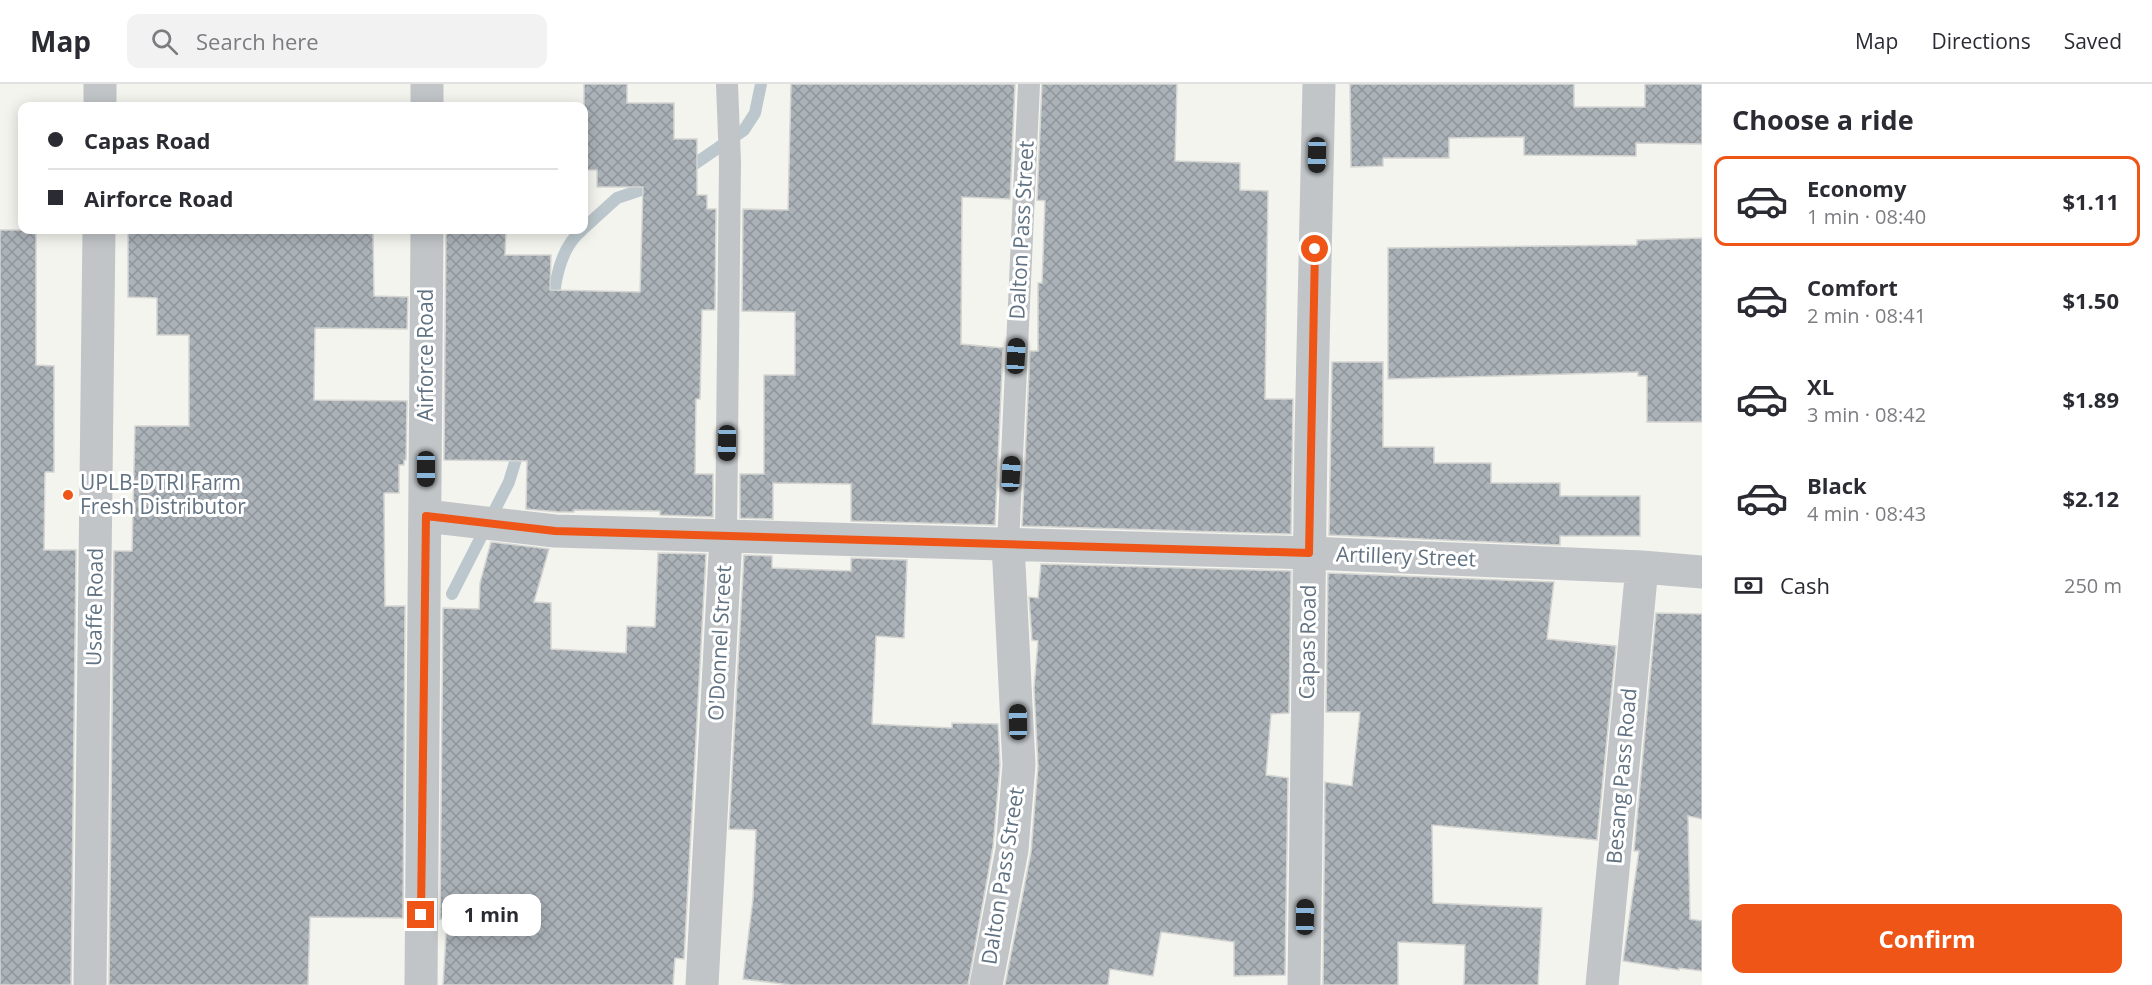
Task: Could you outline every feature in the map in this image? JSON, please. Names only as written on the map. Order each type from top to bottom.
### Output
[{"type":"street","points":[[100,84],[100,102]]},
{"type":"street","points":[[427,84],[427,102]]},
{"type":"street","name":"Capas Road","points":[[1304,985],[1309,553],[1319,84]]},
{"type":"street","name":"Usaffe Road","points":[[90,985],[99,234]]},
{"type":"street","name":"Airforce Road","points":[[421,985],[427,234]]},
{"type":"street","name":"Artillery Street","points":[[426,516],[555,531],[1309,553],[1642,567],[1702,572]]},
{"type":"street","name":"O'Donnel Street","points":[[702,985],[726,536]]},
{"type":"street","name":"Dalton Pass Street","points":[[986,985],[1012,850],[1020,765],[1008,544]]},
{"type":"street","name":"Besang Pass Road","points":[[1602,985],[1642,567]]},
{"type":"lane","name":"O'Donnel Street","points":[[726,536],[730,162],[727,84]]},
{"type":"lane","name":"Dalton Pass Street","points":[[1008,544],[1029,84]]},
{"type":"building","points":[[584,84],[627,84],[627,103],[674,103],[674,139],[697,139],[697,195],[707,195],[707,209],[716,209],[715,310],[702,310],[700,399],[696,399],[695,474],[713,474],[713,517],[660,515],[660,511],[574,510],[574,512],[559,512],[526,509],[527,461],[444,460],[446,234],[506,234],[505,255],[551,255],[550,290],[640,292],[643,187],[597,187],[597,170],[588,170],[588,102],[584,102]]},
{"type":"building","points":[[791,84],[1015,84],[1010,199],[962,197],[961,344],[1003,348],[995,525],[851,521],[851,484],[773,483],[773,519],[740,518],[740,474],[764,474],[764,375],[795,375],[795,312],[742,311],[743,209],[788,210]]},
{"type":"building","points":[[1042,84],[1177,84],[1175,161],[1240,163],[1240,190],[1268,191],[1265,399],[1293,399],[1291,534],[1022,526],[1030,351],[1038,351],[1038,283],[1042,283],[1045,201],[1037,200]]},
{"type":"building","points":[[1350,84],[1574,84],[1574,107],[1645,107],[1645,84],[1702,84],[1702,144],[1636,143],[1636,156],[1524,155],[1524,137],[1449,138],[1449,158],[1383,158],[1383,166],[1351,167]]},
{"type":"building","points":[[0,230],[18,230],[18,234],[36,234],[36,365],[54,366],[54,472],[45,472],[44,550],[76,550],[71,985],[0,985]]},
{"type":"building","points":[[128,234],[373,234],[374,296],[408,297],[407,329],[315,328],[314,400],[407,401],[406,460],[404,460],[404,465],[399,465],[399,493],[384,493],[385,606],[405,606],[403,918],[310,917],[308,985],[109,985],[114,551],[132,551],[135,426],[189,426],[189,335],[157,335],[157,298],[128,297]]},
{"type":"building","points":[[1702,238],[1702,422],[1647,422],[1647,376],[1638,376],[1638,372],[1388,379],[1388,248],[1637,245],[1637,240]]},
{"type":"building","points":[[1332,362],[1383,362],[1383,447],[1434,447],[1434,463],[1491,463],[1491,483],[1560,483],[1560,496],[1640,496],[1640,536],[1560,536],[1560,545],[1329,535]]},
{"type":"building","points":[[491,542],[549,549],[534,602],[551,603],[551,649],[626,653],[627,626],[655,627],[658,553],[706,554],[684,959],[675,958],[673,985],[443,985],[447,919],[440,919],[443,608],[479,609],[480,583]]},
{"type":"building","points":[[744,555],[772,556],[772,568],[851,571],[851,558],[907,560],[904,638],[876,636],[872,724],[952,728],[952,723],[998,724],[1000,765],[993,847],[968,985],[791,985],[743,979],[753,899],[756,830],[729,829]]},
{"type":"building","points":[[1041,564],[1291,571],[1289,713],[1271,714],[1266,775],[1288,778],[1285,975],[1234,976],[1234,942],[1161,932],[1153,976],[1110,969],[1108,985],[1005,985],[1031,852],[1038,766],[1034,688],[1038,641],[1032,640],[1029,597],[1038,598]]},
{"type":"building","points":[[1328,573],[1554,582],[1547,639],[1616,646],[1597,840],[1432,825],[1433,903],[1542,908],[1538,985],[1464,985],[1465,945],[1398,942],[1398,985],[1323,985],[1325,782],[1352,786],[1360,712],[1326,712]]},
{"type":"building","points":[[1656,613],[1702,614],[1702,819],[1688,816],[1690,919],[1702,921],[1702,971],[1679,968],[1679,970],[1623,961],[1639,851],[1634,851]]},
{"type":"waterway","points":[[683,172],[744,130],[755,113],[761,84]]},
{"type":"waterway","points":[[588,224],[617,198],[656,185]]},
{"type":"waterway","points":[[553,305],[560,264],[569,245],[578,234]]},
{"type":"waterway","points":[[452,594],[509,482],[520,446]]},
{"type":"place","name":"UPLB-DTRI Farm Fresh Distributor","points":[[68,495]]},
{"type":"route","points":[[421,915],[426,516],[555,531],[1309,553],[1315,249]]}]
